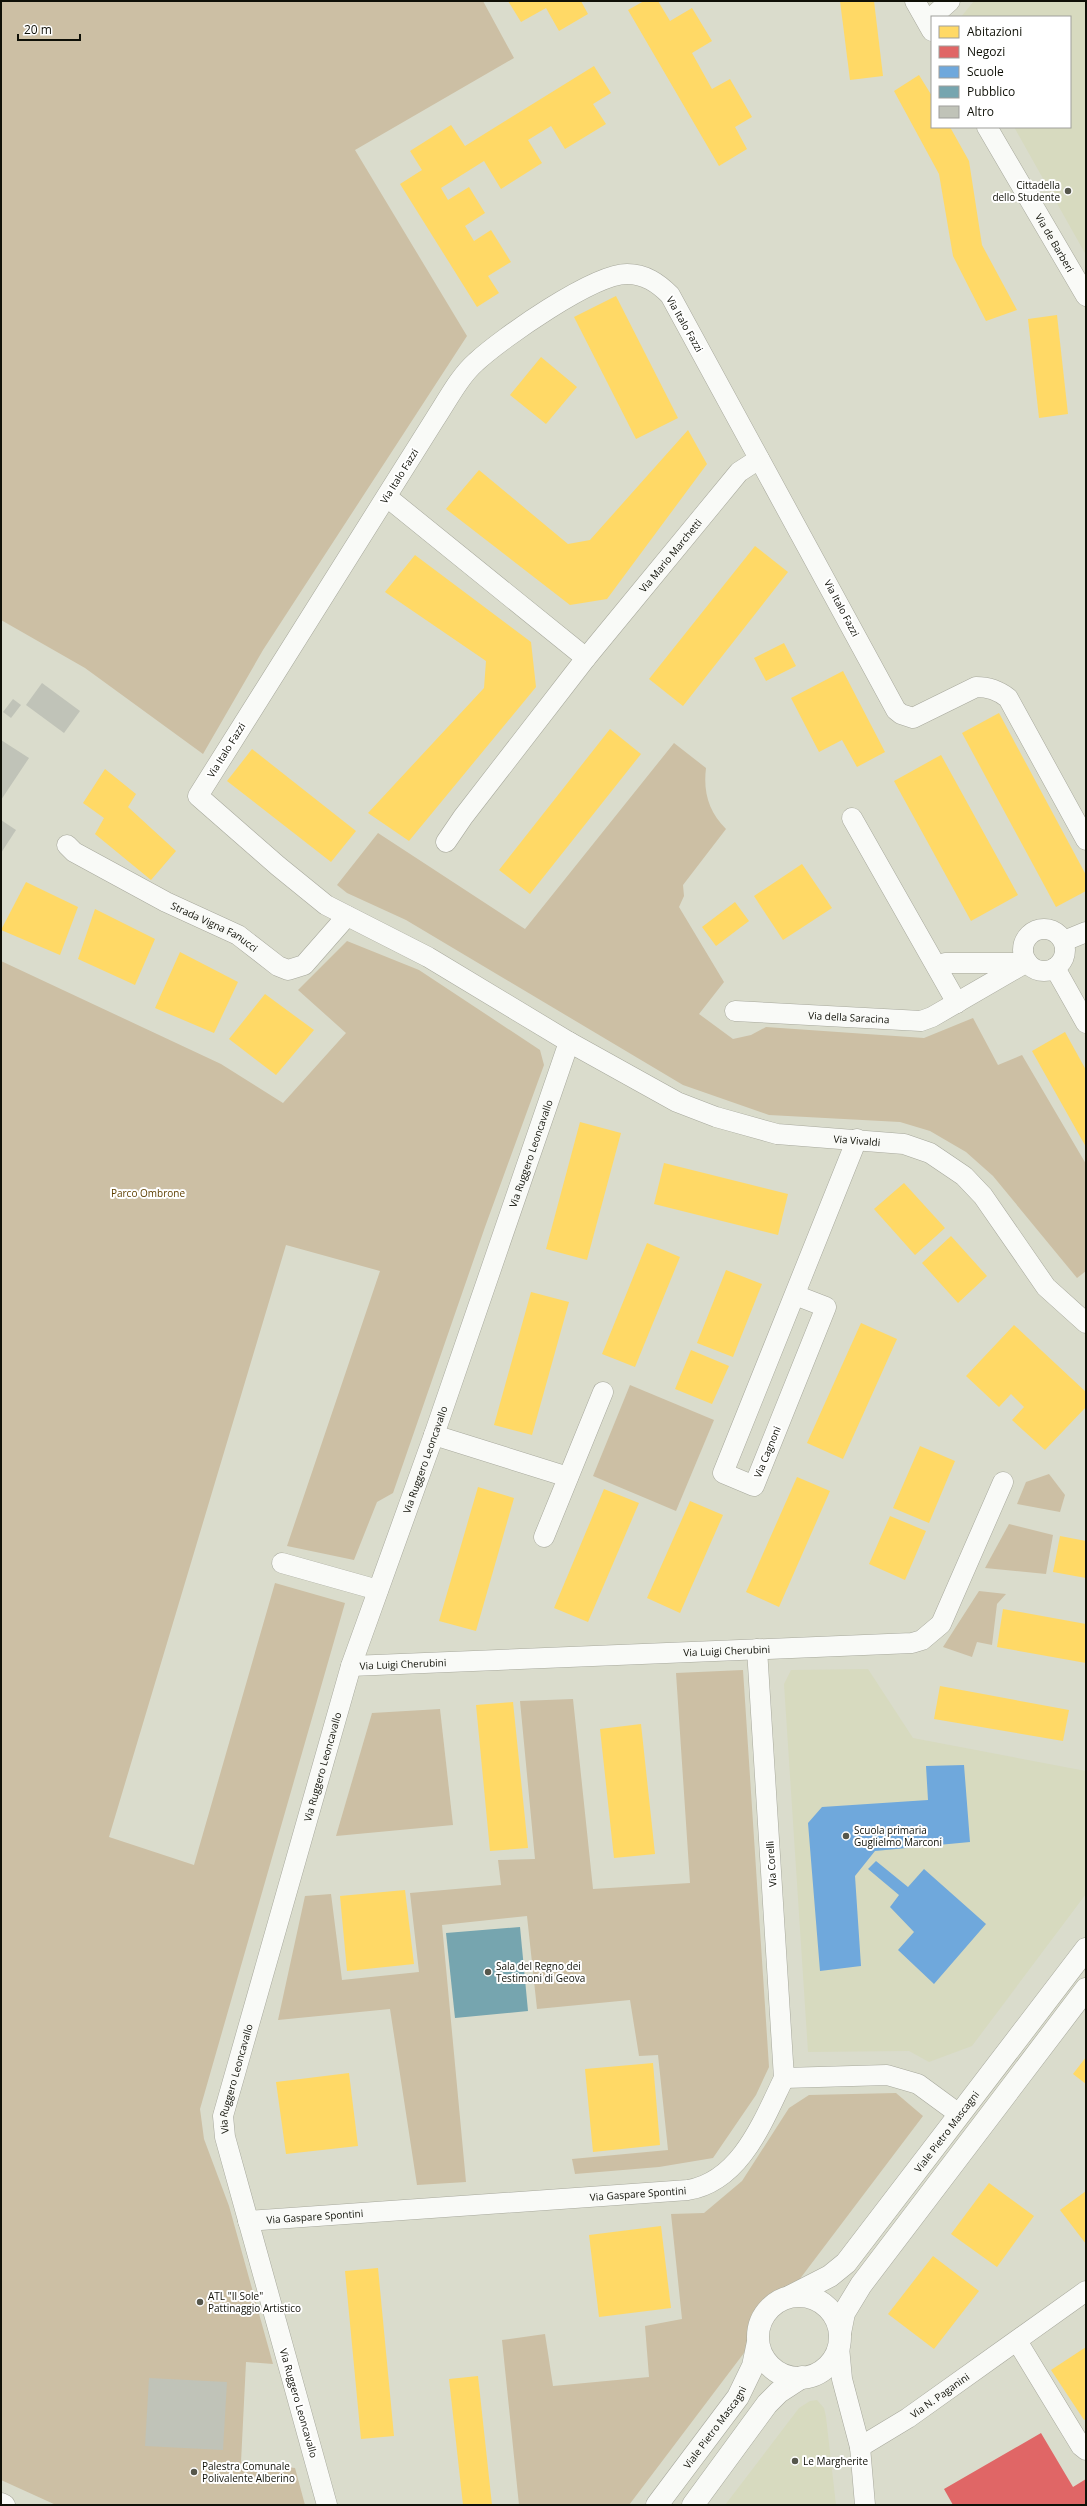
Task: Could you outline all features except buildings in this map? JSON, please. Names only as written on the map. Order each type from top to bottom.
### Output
[{"type":"main road","name":"Viale Pietro Mascagni","points":[[791,2296],[830,2276],[846,2263],[1086,1949]]},
{"type":"main road","points":[[840,2340],[838,2322],[824,2304],[814,2298],[791,2296],[770,2308],[759,2330],[758,2342],[762,2354],[769,2364],[778,2372],[790,2376],[802,2377],[815,2375],[826,2368],[834,2358],[840,2340],[844,2313],[857,2290],[1086,1989]]},
{"type":"main road","name":"Viale Pietro Mascagni","points":[[657,2505],[738,2397],[753,2366],[758,2342]]},
{"type":"main road","points":[[693,2505],[767,2404],[779,2392],[802,2377]]},
{"type":"street","points":[[915,1],[931,22]]},
{"type":"street","points":[[936,16],[950,1]]},
{"type":"street","name":"Via de Barberi","points":[[988,128],[1086,296]]},
{"type":"street","name":"Via Italo Fazzi","points":[[347,916],[326,905],[278,866],[198,796],[387,497],[434,419],[475,363],[531,320],[588,287],[619,275],[646,278],[655,282],[670,295],[896,710],[901,714],[913,718],[976,687],[985,687],[1001,693],[1008,698],[1086,840]]},
{"type":"street","name":"Via Mario Marchetti","points":[[446,842],[463,817],[586,658],[739,472],[759,459]]},
{"type":"street","points":[[387,497],[586,658]]},
{"type":"street","points":[[852,818],[957,1003]]},
{"type":"street","name":"Strada Vigna Fanucci","points":[[67,845],[74,852],[159,898],[238,936],[278,966],[288,970],[304,965],[347,916]]},
{"type":"street","points":[[347,916],[428,957],[569,1042]]},
{"type":"street","points":[[937,966],[945,963],[989,964],[1027,962],[1043,971],[1055,968],[1063,959],[1065,954],[1064,941],[1054,931],[1040,929],[1034,932],[1024,942],[1024,956],[1027,962]]},
{"type":"street","points":[[1064,941],[1086,932]]},
{"type":"street","name":"Via della Saracina","points":[[735,1011],[922,1021],[957,1003],[1027,962]]},
{"type":"street","points":[[1055,968],[1086,1023]]},
{"type":"street","name":"Via Vivaldi","points":[[569,1042],[677,1102],[716,1117],[777,1134],[857,1138],[904,1144],[930,1153],[954,1168],[983,1196],[1046,1287],[1082,1312]]},
{"type":"street","name":"Via Ruggero Leoncavallo","points":[[327,2505],[225,2137],[223,2116],[351,1666],[434,1435],[569,1042]]},
{"type":"street","name":"Via Cagnoni","points":[[795,1295],[826,1307],[754,1486],[723,1473],[857,1138]]},
{"type":"street","points":[[544,1537],[602,1392]]},
{"type":"street","points":[[434,1435],[568,1477]]},
{"type":"street","name":"Via Luigi Cherubini","points":[[351,1666],[902,1644],[922,1640],[933,1633],[941,1624],[1003,1482]]},
{"type":"street","points":[[282,1563],[378,1590]]},
{"type":"street","name":"Via Corelli","points":[[757,1649],[784,2078]]},
{"type":"street","points":[[784,2078],[858,2074],[887,2075],[918,2084],[959,2114]]},
{"type":"street","name":"Via Gaspare Spontini","points":[[248,2221],[698,2188],[718,2180],[734,2165],[756,2132],[784,2078]]},
{"type":"street","name":"Via N. Paganini","points":[[860,2447],[908,2418],[1086,2291]]},
{"type":"street","points":[[840,2340],[842,2379],[860,2447],[865,2505]]},
{"type":"street","points":[[1017,2341],[1081,2446],[1086,2450]]},
{"type":"street","points":[[1,2503],[5,2505]]},
{"type":"shaded area","name":"Cittadella dello Studente","points":[[974,1],[1086,1],[1086,255],[1015,128],[1071,128],[1071,16],[962,16]]},
{"type":"shaded area","points":[[868,1669],[913,1738],[1086,1771],[1086,1894],[972,2046],[929,2062],[909,2051],[808,2052],[784,1684],[791,1670]]},
{"type":"shaded area","name":"Le Margherite","points":[[817,2400],[824,2408],[826,2417],[836,2505],[725,2505],[799,2408],[810,2401]]},
{"type":"green space","points":[[1,1],[483,1],[514,58],[355,150],[467,336],[263,650],[203,754],[85,668],[1,620]]},
{"type":"green space","points":[[674,743],[706,768],[705,786],[708,802],[715,816],[726,829],[683,885],[684,896],[679,907],[724,982],[699,1014],[733,1039],[751,1035],[766,1027],[924,1038],[973,1018],[998,1065],[1022,1055],[1086,1164],[1086,1271],[1077,1278],[993,1176],[966,1152],[930,1131],[900,1122],[769,1115],[683,1085],[406,920],[347,893],[337,885],[378,833],[525,929]]},
{"type":"green space","name":"Parco Ombrone","points":[[347,941],[419,970],[540,1050],[544,1065],[485,1227],[393,1493],[377,1502],[354,1560],[287,1546],[380,1271],[286,1245],[109,1837],[194,1865],[275,1583],[345,1603],[200,2109],[204,2139],[229,2206],[273,2364],[246,2362],[241,2462],[295,2468],[305,2505],[56,2505],[1,2480],[1,961],[221,1064],[283,1103],[346,1033],[298,990]]},
{"type":"green space","points":[[630,1385],[714,1420],[676,1511],[593,1476]]},
{"type":"green space","points":[[1049,1474],[1065,1495],[1060,1512],[1017,1504],[1026,1482]]},
{"type":"green space","points":[[1009,1524],[1053,1535],[1046,1574],[985,1568]]},
{"type":"green space","points":[[979,1591],[1006,1594],[997,1604],[992,1645],[977,1642],[972,1657],[943,1647]]},
{"type":"green space","points":[[743,1670],[769,2067],[756,2095],[713,2158],[659,2167],[575,2174],[572,2159],[668,2150],[658,2055],[639,2056],[630,2000],[537,2009],[527,1916],[442,1925],[466,2182],[417,2185],[390,2009],[278,2020],[305,1896],[331,1894],[342,1980],[419,1972],[410,1893],[501,1885],[498,1860],[535,1859],[520,1701],[573,1699],[593,1889],[690,1883],[676,1673]]},
{"type":"green space","points":[[440,1709],[453,1825],[336,1836],[372,1713]]},
{"type":"green space","points":[[896,2093],[923,2116],[629,2505],[519,2505],[502,2340],[545,2334],[553,2386],[649,2377],[645,2326],[682,2319],[671,2214],[704,2213],[742,2181],[789,2108],[809,2095]]},
{"type":"place","name":"Cittadella dello Studente","points":[[1068,191]]},
{"type":"place","name":"Scuola primaria Guglielmo Marconi","points":[[846,1836]]},
{"type":"place","name":"Sala del Regno dei Testimoni di Geova","points":[[488,1972]]},
{"type":"place","name":"ATL \"Il Sole\" Pattinaggio Artistico","points":[[200,2302]]},
{"type":"place","name":"Le Margherite","points":[[795,2461]]},
{"type":"place","name":"Palestra Comunale Polivalente Alberino","points":[[194,2472]]}]
